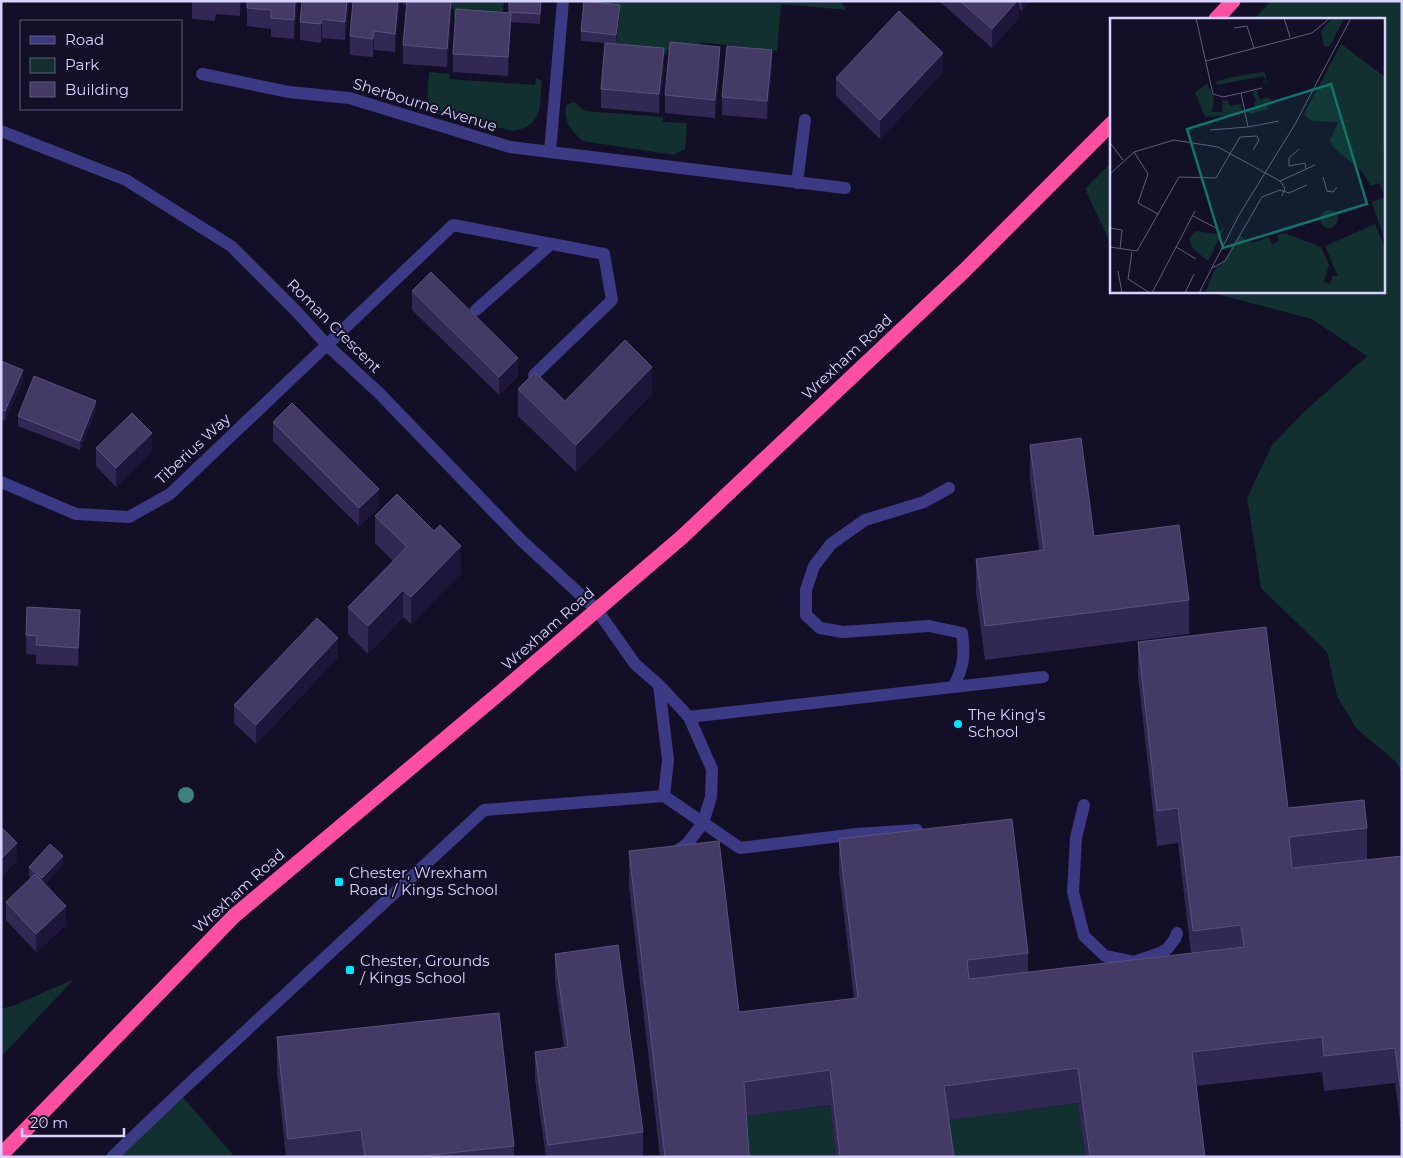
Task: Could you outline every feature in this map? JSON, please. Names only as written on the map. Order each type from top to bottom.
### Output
[{"type":"highway","points":[[1217,18],[1233,1]]},
{"type":"highway","name":"Wrexham Road","points":[[1,1155],[238,913],[502,691],[682,536],[950,284],[1110,125]]},
{"type":"street","points":[[550,152],[563,1]]},
{"type":"street","name":"Sherbourne Avenue","points":[[202,74],[289,92],[349,98],[510,147],[845,188]]},
{"type":"street","points":[[797,183],[805,120]]},
{"type":"street","name":"Roman Crescent","points":[[1,131],[126,180],[231,246],[327,345],[378,392],[521,540],[596,610],[635,664],[689,717]]},
{"type":"street","name":"Tiberius Way","points":[[1,482],[76,514],[130,517],[170,494],[453,225],[551,244]]},
{"type":"street","points":[[476,310],[551,244],[604,254],[612,300],[534,375]]},
{"type":"street","points":[[949,488],[924,502],[865,520],[831,544],[814,566],[806,590],[806,615],[820,628],[843,632],[929,626],[962,633],[964,661],[961,674],[953,687]]},
{"type":"street","points":[[662,862],[687,844],[703,823],[711,797],[712,770],[689,717],[1043,677]]},
{"type":"street","points":[[659,686],[668,760],[664,796]]},
{"type":"street","points":[[112,1157],[484,810],[664,796],[740,848],[857,834],[917,830]]},
{"type":"street","points":[[1084,805],[1076,838],[1073,892],[1084,936],[1105,956],[1134,962],[1167,949],[1176,939],[1177,933]]},
{"type":"green space","points":[[403,1],[504,1],[502,23],[454,18],[454,9],[403,5]]},
{"type":"green space","points":[[586,1],[840,1],[847,10],[781,4],[777,51],[700,42],[699,52],[667,50],[666,55],[616,50],[619,14],[585,11]]},
{"type":"green space","points":[[1271,1],[1402,1],[1402,772],[1396,762],[1356,728],[1337,696],[1327,652],[1261,588],[1247,498],[1272,445],[1307,409],[1367,356],[1312,319],[1209,292],[1386,292],[1386,18],[1255,18]]},
{"type":"green space","points":[[429,72],[450,74],[449,79],[535,85],[536,78],[542,81],[538,113],[531,124],[514,131],[437,114],[428,99]]},
{"type":"green space","points":[[574,102],[586,111],[663,117],[663,122],[687,123],[685,149],[674,155],[583,141],[567,121],[566,105]]},
{"type":"green space","points":[[1110,164],[1110,242],[1085,189]]},
{"type":"green space","points":[[74,979],[1,1057],[1,1009],[15,1005]]},
{"type":"green space","points":[[179,1093],[235,1157],[112,1157]]},
{"type":"green space","points":[[1078,1103],[1085,1157],[949,1157],[944,1120]]},
{"type":"green space","points":[[830,1105],[836,1157],[746,1157],[744,1116]]},
{"type":"building","points":[[247,1],[295,1],[294,20],[271,18],[271,10],[247,8]]},
{"type":"building","points":[[302,1],[347,1],[345,22],[322,19],[321,24],[300,22]]},
{"type":"building","points":[[353,1],[398,1],[395,34],[374,31],[373,39],[350,36]]},
{"type":"building","points":[[407,1],[451,1],[447,49],[403,45]]},
{"type":"building","points":[[509,1],[541,1],[540,14],[509,12]]},
{"type":"building","points":[[584,1],[620,5],[616,35],[581,31]]},
{"type":"building","points":[[960,1],[1017,1],[992,29]]},
{"type":"building","points":[[456,9],[511,13],[508,57],[453,54]]},
{"type":"building","points":[[899,11],[943,53],[880,120],[836,78]]},
{"type":"building","points":[[670,42],[720,47],[715,100],[665,95]]},
{"type":"building","points":[[605,43],[664,48],[659,94],[601,89]]},
{"type":"building","points":[[727,46],[772,50],[767,101],[722,97]]},
{"type":"building","points":[[431,272],[518,358],[499,377],[412,291]]},
{"type":"building","points":[[625,340],[652,367],[576,445],[518,389],[535,372],[565,401]]},
{"type":"building","points":[[1,361],[23,370],[5,411],[1,409]]},
{"type":"building","points":[[34,376],[96,401],[80,441],[18,416]]},
{"type":"building","points":[[292,403],[379,489],[359,508],[273,422]]},
{"type":"building","points":[[132,413],[152,433],[116,468],[96,448]]},
{"type":"building","points":[[1081,438],[1094,536],[1179,525],[1189,600],[985,626],[976,559],[1044,550],[1030,445]]},
{"type":"building","points":[[397,494],[434,531],[440,525],[461,546],[411,597],[403,590],[368,626],[348,607],[407,547],[375,516]]},
{"type":"building","points":[[27,607],[80,610],[78,648],[36,645],[37,636],[26,635]]},
{"type":"building","points":[[317,618],[338,638],[256,725],[234,705]]},
{"type":"building","points":[[1266,627],[1288,808],[1364,800],[1367,828],[1289,837],[1292,868],[1402,856],[1402,1086],[1400,1086],[1395,1048],[1324,1056],[1322,1037],[1192,1052],[1205,1157],[1090,1157],[1078,1068],[944,1086],[954,1157],[840,1157],[830,1070],[744,1082],[749,1155],[751,1157],[665,1157],[629,851],[719,841],[739,1012],[858,998],[839,839],[1012,819],[1028,953],[967,960],[969,979],[1244,947],[1241,925],[1193,931],[1178,808],[1157,811],[1138,642]]},
{"type":"building","points":[[1,827],[17,843],[1,859]]},
{"type":"building","points":[[50,844],[63,856],[42,878],[29,867]]},
{"type":"building","points":[[35,874],[66,906],[36,934],[6,902]]},
{"type":"building","points":[[618,945],[643,1132],[548,1145],[535,1052],[568,1047],[555,954]]},
{"type":"building","points":[[499,1013],[514,1146],[412,1157],[365,1157],[361,1130],[288,1139],[277,1037]]},
{"type":"place","name":"The King's School","points":[[958,724]]},
{"type":"place","name":"Chester, Wrexham Road / Kings School","points":[[339,882]]},
{"type":"place","name":"Chester, Grounds / Kings School","points":[[350,970]]}]
